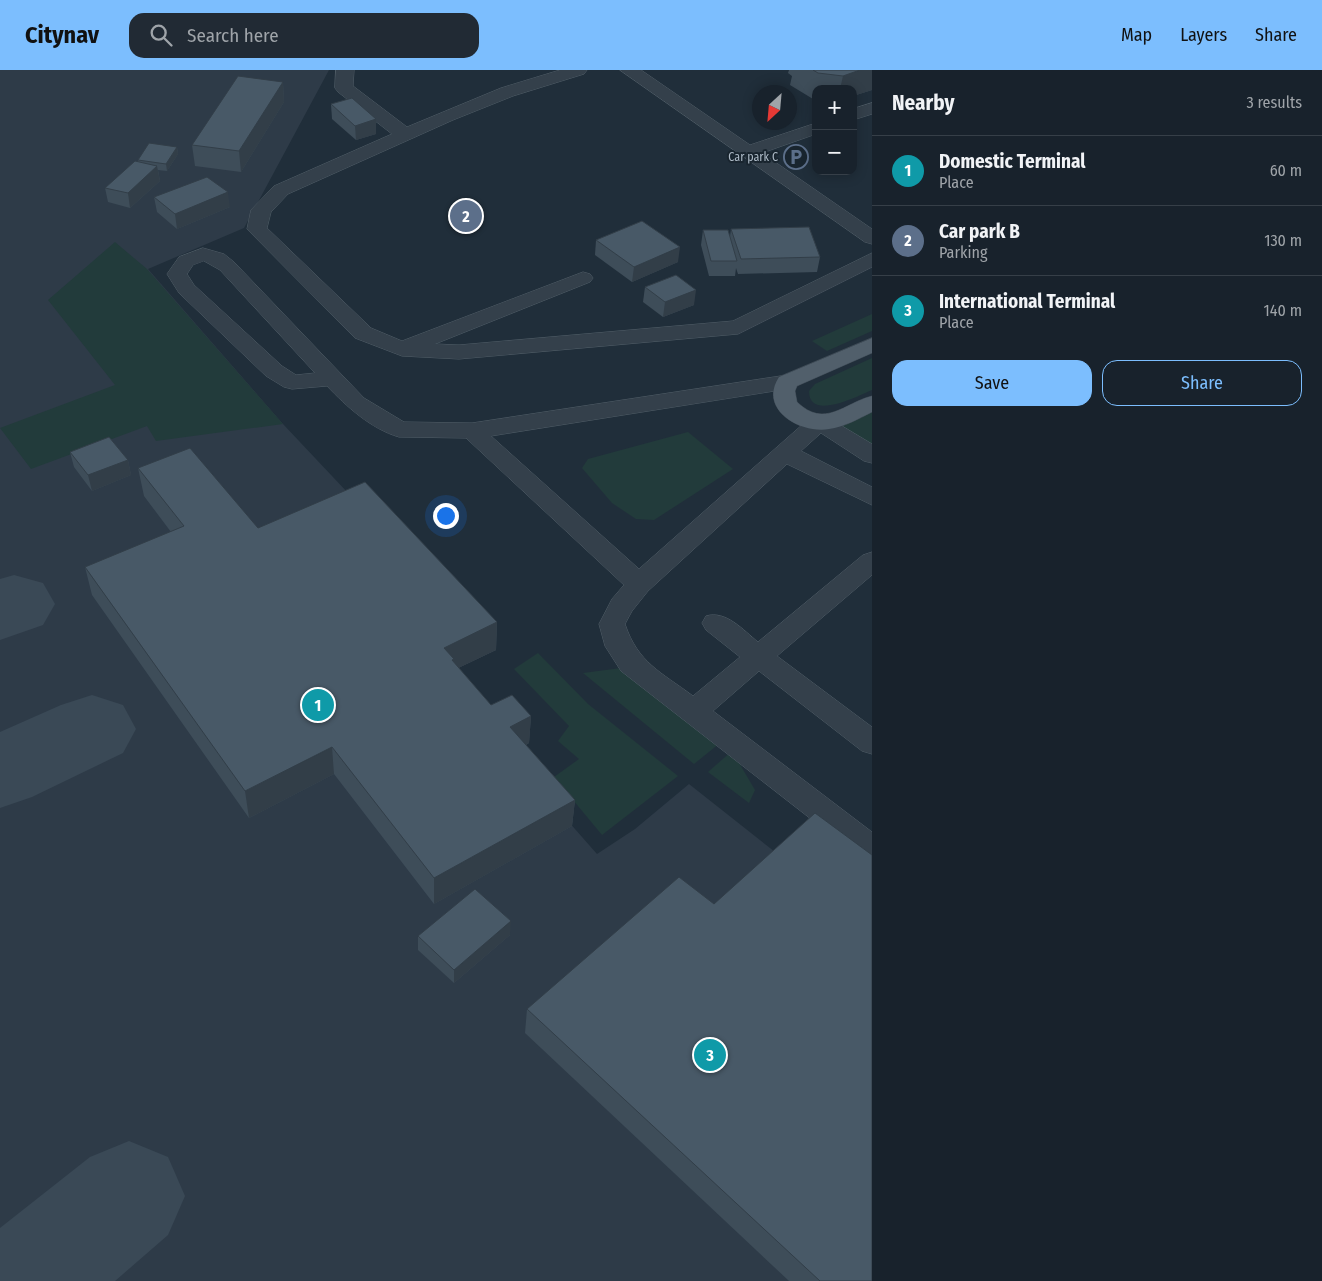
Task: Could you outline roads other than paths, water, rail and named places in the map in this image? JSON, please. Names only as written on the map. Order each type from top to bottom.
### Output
[{"type":"main road","points":[[872,345],[787,382],[782,389],[785,404],[802,417],[830,420],[872,403]]},
{"type":"lane","points":[[345,70],[344,88],[405,135]]},
{"type":"lane","points":[[578,70],[507,92],[281,190],[260,210],[257,230],[363,333],[402,349],[459,352],[738,327],[872,259]]},
{"type":"lane","points":[[628,70],[872,238]]},
{"type":"lane","points":[[857,114],[872,108]]},
{"type":"lane","points":[[747,152],[812,129]]},
{"type":"lane","points":[[332,378],[292,382],[274,371],[186,290],[177,274],[186,261],[203,254],[216,258],[227,266],[356,403],[399,430],[472,431],[787,382]]},
{"type":"lane","points":[[402,349],[583,278]]},
{"type":"lane","points":[[872,454],[830,420],[784,453],[639,584],[621,606],[612,624],[619,646],[631,664],[872,849]]},
{"type":"lane","points":[[472,431],[639,584]]},
{"type":"lane","points":[[784,453],[872,497]]},
{"type":"lane","points":[[694,712],[872,561]]},
{"type":"lane","points":[[715,623],[758,658],[872,743]]},
{"type":"place","name":"Car park C","points":[[796,157]]},
{"type":"place","name":"Car park B","points":[[466,216]]},
{"type":"place","name":"Domestic Terminal","points":[[318,705]]},
{"type":"place","name":"International Terminal","points":[[710,1055]]}]
